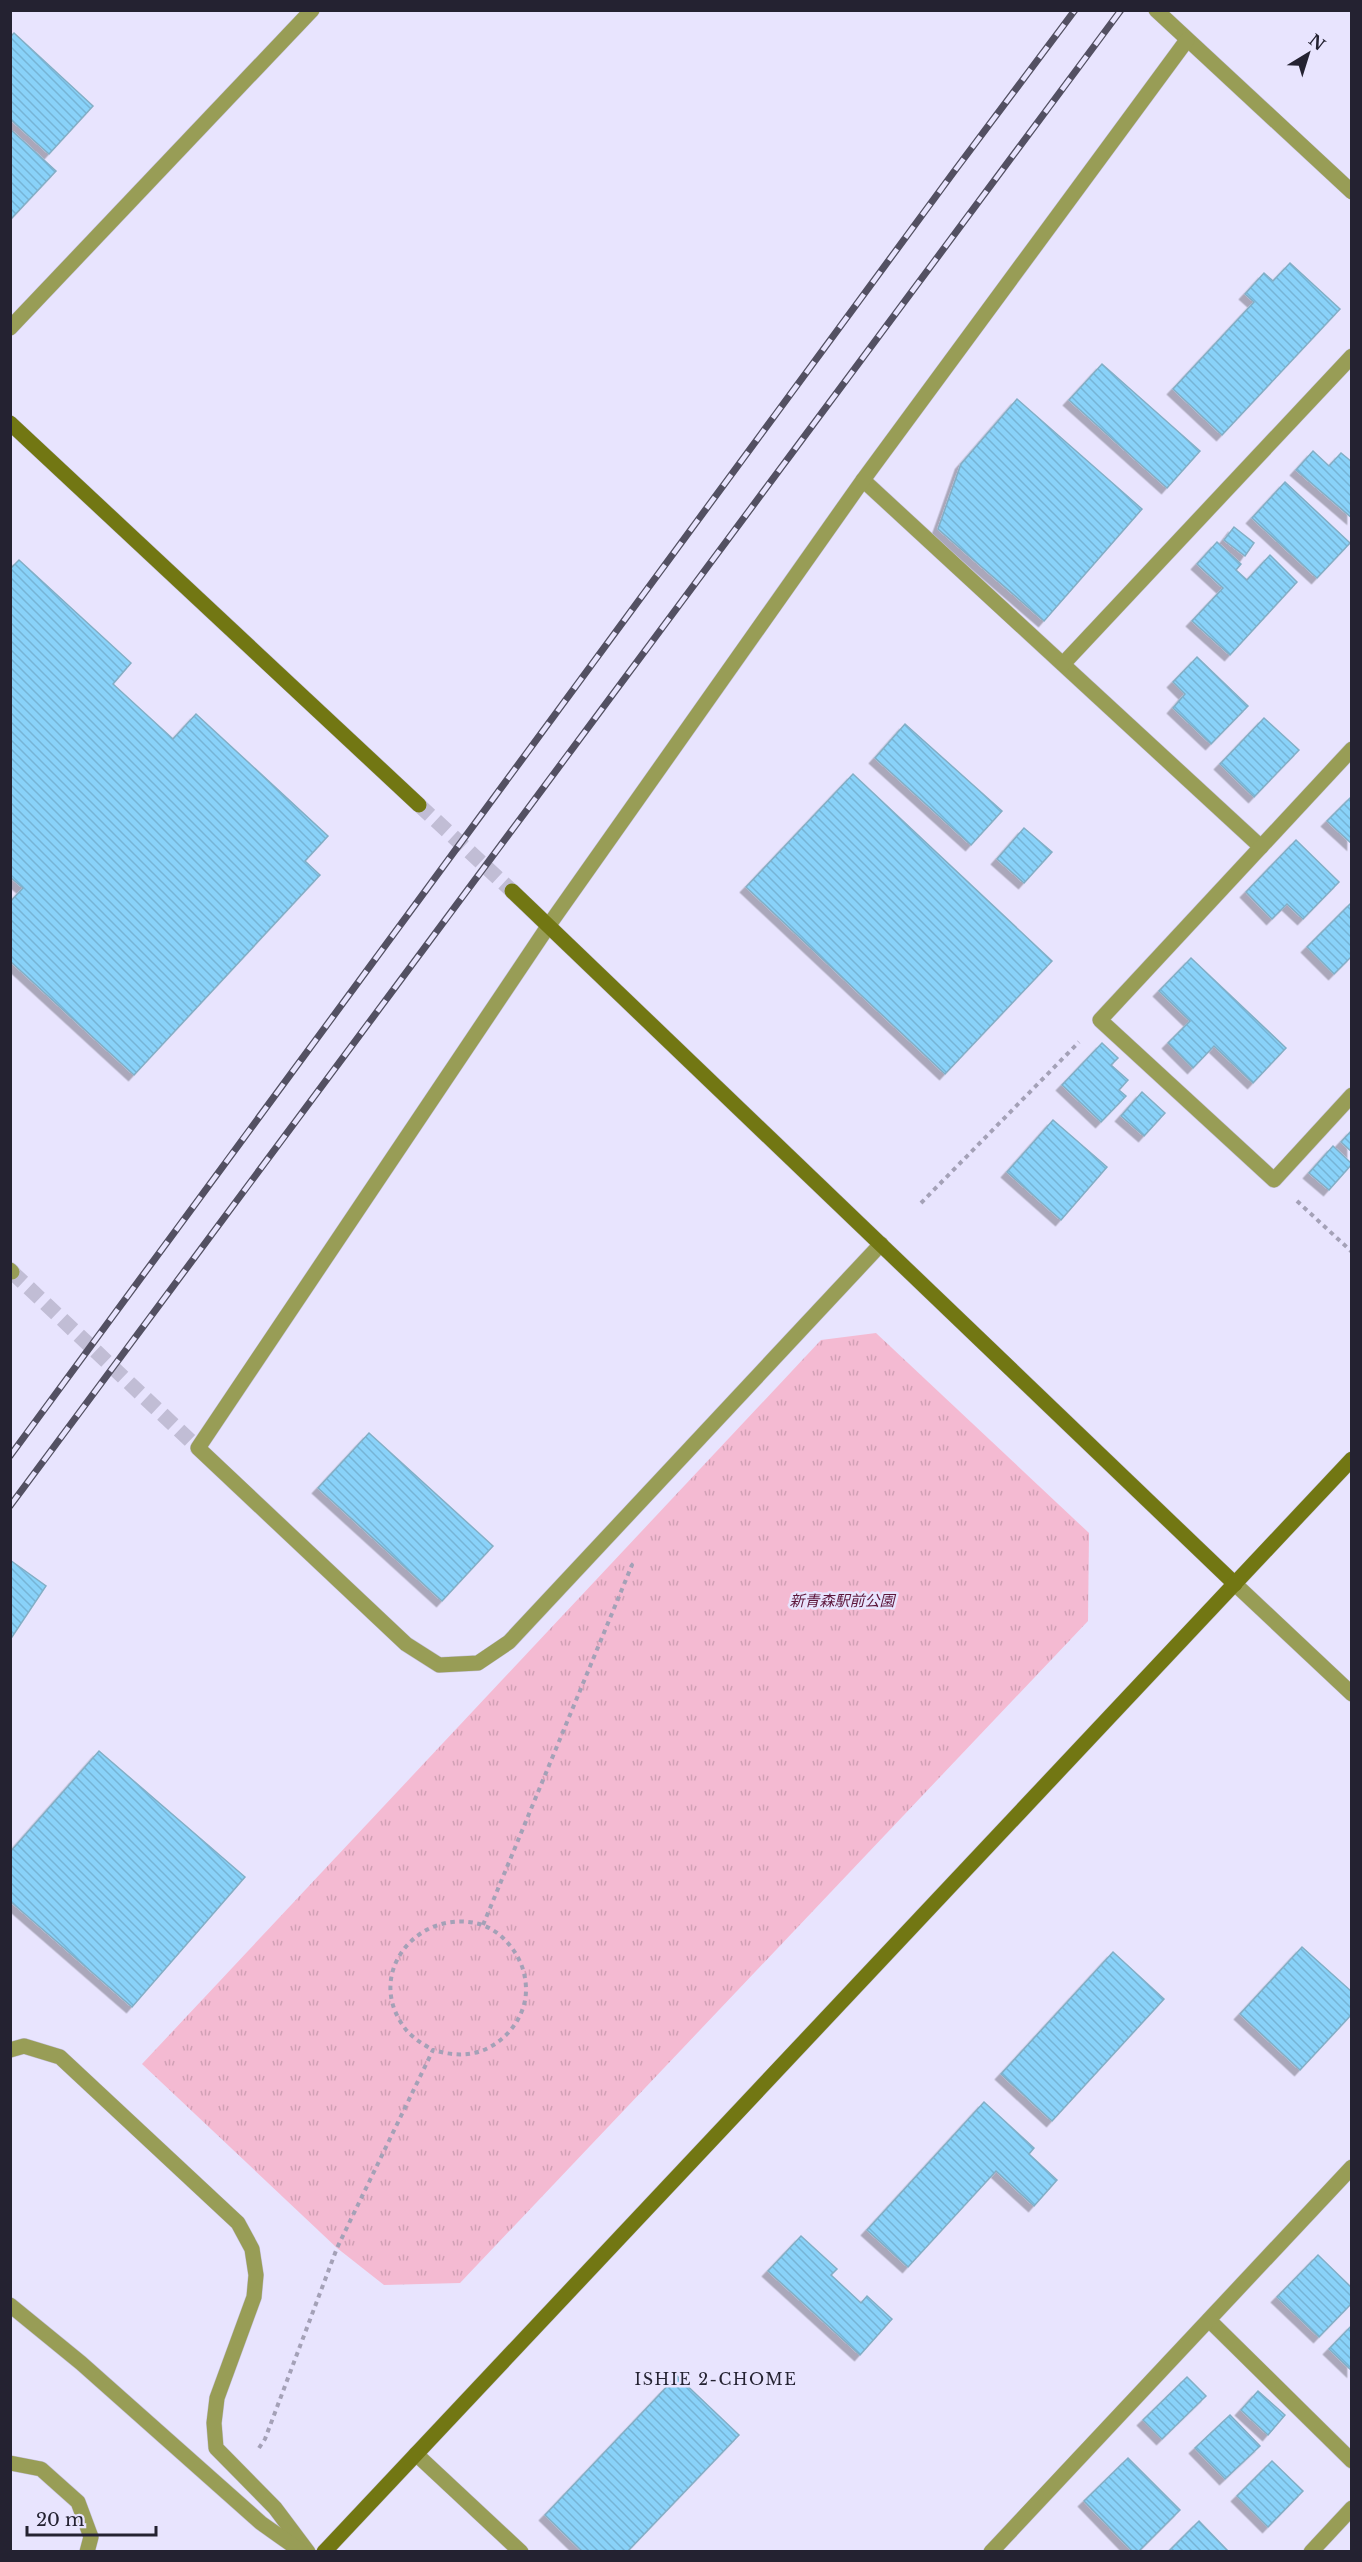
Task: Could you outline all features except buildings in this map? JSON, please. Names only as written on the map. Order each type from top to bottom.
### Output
[{"type":"street","points":[[10,328],[312,10]]},
{"type":"street","points":[[1156,10],[1352,192]]},
{"type":"street","points":[[881,1244],[509,1642],[478,1663],[439,1665],[406,1644],[198,1448],[549,925],[863,480],[1187,40]]},
{"type":"street","points":[[1063,664],[1352,356]]},
{"type":"street","points":[[10,423],[419,805]]},
{"type":"street","points":[[863,480],[1260,847]]},
{"type":"street","points":[[1352,750],[1100,1020],[1274,1180],[1352,1095]]},
{"type":"street","points":[[512,891],[1234,1584],[1352,1694]]},
{"type":"street","points":[[324,2552],[1352,1459]]},
{"type":"street","points":[[10,2050],[24,2046],[60,2056],[238,2223],[252,2250],[256,2275],[254,2297],[217,2398],[214,2423],[216,2448],[274,2508],[308,2552]]},
{"type":"street","points":[[991,2552],[1352,2167]]},
{"type":"street","points":[[10,2305],[81,2363],[261,2523],[302,2552]]},
{"type":"street","points":[[1209,2320],[1352,2461]]},
{"type":"street","points":[[416,2454],[521,2552]]},
{"type":"street","points":[[10,2463],[41,2469],[78,2502],[91,2537],[87,2552]]},
{"type":"street","points":[[1311,2552],[1352,2508]]},
{"type":"path","points":[[921,1203],[1100,1020]]},
{"type":"path","points":[[1274,1180],[1352,1252]]},
{"type":"path","points":[[483,1925],[632,1565],[604,1540]]},
{"type":"path","points":[[462,1920],[483,1925],[502,1935],[516,1952],[524,1971],[526,1992],[521,2012],[510,2031],[495,2045],[475,2053],[454,2055],[433,2050],[415,2039],[401,2024],[393,2004],[391,1983],[396,1962],[406,1944],[422,1930],[442,1922],[462,1920]]},
{"type":"path","points":[[241,2474],[265,2439],[337,2248],[433,2050]]},
{"type":"green space","name":"新青森駅前公園","points":[[876,1333],[1089,1533],[1088,1621],[460,2283],[384,2285],[337,2248],[142,2064],[821,1340]]},
{"type":"tunnel","points":[[419,805],[512,891]]},
{"type":"tunnel","points":[[12,1272],[198,1448]]},
{"type":"railway","points":[[10,1456],[1075,10]]},
{"type":"railway","points":[[10,1506],[1121,10]]},
{"type":"district","name":"ISHIE 2-CHOME","points":[[716,2379]]}]
